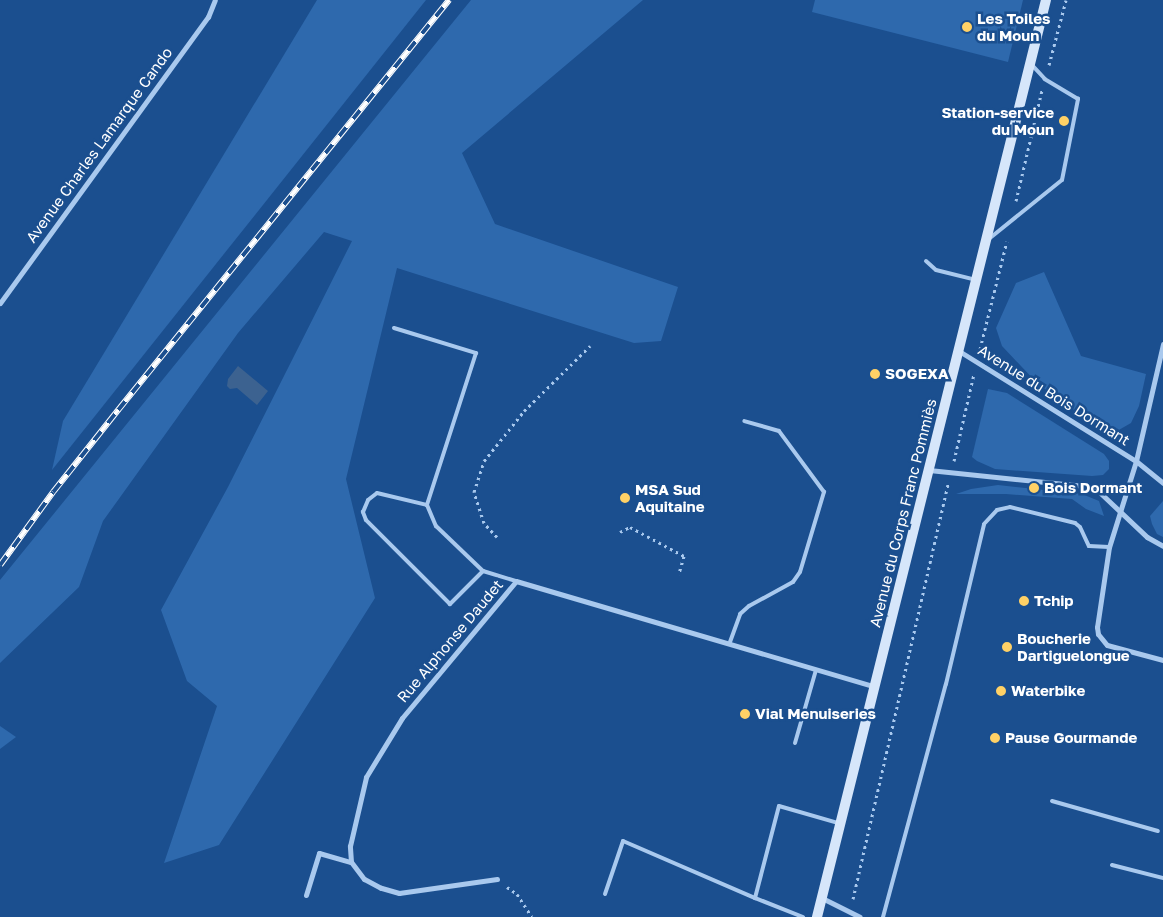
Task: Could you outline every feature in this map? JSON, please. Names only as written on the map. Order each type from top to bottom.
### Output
[{"type":"main road","name":"Avenue du Corps Franc Pommiès","points":[[817,917],[876,687],[1046,0]]},
{"type":"street","name":"Avenue Charles Lamarque Cando","points":[[0,303],[208,17],[215,0]]},
{"type":"street","name":"Avenue du Bois Dormant","points":[[1163,344],[1136,461],[1109,547],[1097,628],[1098,634],[1107,645],[1163,660]]},
{"type":"street","name":"Avenue du Bois Dormant","points":[[958,351],[1136,461],[1163,483]]},
{"type":"street","points":[[929,470],[1094,487],[1120,509],[1147,537],[1163,546]]},
{"type":"street","name":"Rue Alphonse Daudet","points":[[351,862],[350,846],[366,777],[402,718],[516,581],[730,642],[876,687]]},
{"type":"street","points":[[306,895],[319,853],[351,862],[364,879],[381,888],[399,893],[497,879]]},
{"type":"street","points":[[822,898],[860,917]]},
{"type":"lane","points":[[986,241],[1062,180],[1078,99],[1045,78],[1030,64]]},
{"type":"lane","points":[[926,261],[936,270],[976,280]]},
{"type":"lane","points":[[394,328],[476,353],[427,505],[436,526],[483,571],[516,581]]},
{"type":"lane","points":[[730,642],[740,614],[749,606],[792,582],[800,572],[824,492],[779,432],[744,421]]},
{"type":"lane","points":[[427,505],[377,493],[368,500],[363,512],[366,520],[450,604],[483,571]]},
{"type":"lane","points":[[883,917],[946,684],[984,524],[996,510],[1010,507],[1075,523],[1080,528],[1089,546],[1109,547]]},
{"type":"lane","points":[[795,743],[816,670]]},
{"type":"lane","points":[[1052,801],[1158,831]]},
{"type":"lane","points":[[755,898],[779,806],[841,823]]},
{"type":"lane","points":[[605,894],[623,840],[803,917]]},
{"type":"lane","points":[[1112,865],[1163,878]]},
{"type":"path","points":[[497,537],[484,523],[474,492],[484,461],[524,412],[590,346]]},
{"type":"path","points":[[620,532],[630,527],[684,556],[679,574]]},
{"type":"path","points":[[497,879],[517,894],[532,917]]},
{"type":"shaded area","points":[[317,0],[426,0],[52,470],[63,421]]},
{"type":"shaded area","points":[[471,0],[643,0],[462,153],[495,224],[678,287],[661,341],[634,343],[397,268],[346,479],[375,598],[219,845],[164,863],[217,706],[187,681],[161,610],[228,487],[352,241],[324,232],[238,333],[103,521],[79,587],[0,663],[0,580]]},
{"type":"shaded area","name":"Les Toiles du Moun","points":[[815,0],[1023,0],[1008,62],[812,12]]},
{"type":"shaded area","points":[[1044,272],[1081,356],[1146,374],[1139,406],[1131,423],[1117,431],[1099,428],[1038,384],[1002,346],[996,328],[1016,283]]},
{"type":"shaded area","points":[[238,366],[268,391],[257,405],[237,388],[230,389],[227,386],[228,379]]},
{"type":"shaded area","points":[[988,389],[1007,393],[1104,454],[1109,461],[1109,469],[1103,475],[1092,476],[995,469],[977,461],[972,457]]},
{"type":"shaded area","points":[[998,485],[1082,494],[1099,501],[1104,516],[1086,509],[1072,499],[1006,494],[956,494],[971,489]]},
{"type":"shaded area","points":[[1163,501],[1163,537],[1157,534],[1150,516]]},
{"type":"shaded area","points":[[0,726],[16,737],[0,749]]},
{"type":"railway","points":[[0,565],[53,492],[118,410],[449,0]]},
{"type":"place","name":"Les Toiles du Moun","points":[[967,27]]},
{"type":"place","name":"Station-service du Moun","points":[[1064,121]]},
{"type":"place","name":"SOGEXA","points":[[875,374]]},
{"type":"place","name":"Bois Dormant","points":[[1034,488]]},
{"type":"place","name":"MSA Sud Aquitaine","points":[[625,498]]},
{"type":"place","name":"Tchip","points":[[1024,601]]},
{"type":"place","name":"Boucherie Dartiguelongue","points":[[1007,647]]},
{"type":"place","name":"Waterbike","points":[[1001,691]]},
{"type":"place","name":"Vial Menuiseries","points":[[745,714]]},
{"type":"place","name":"Pause Gourmande","points":[[995,738]]}]
